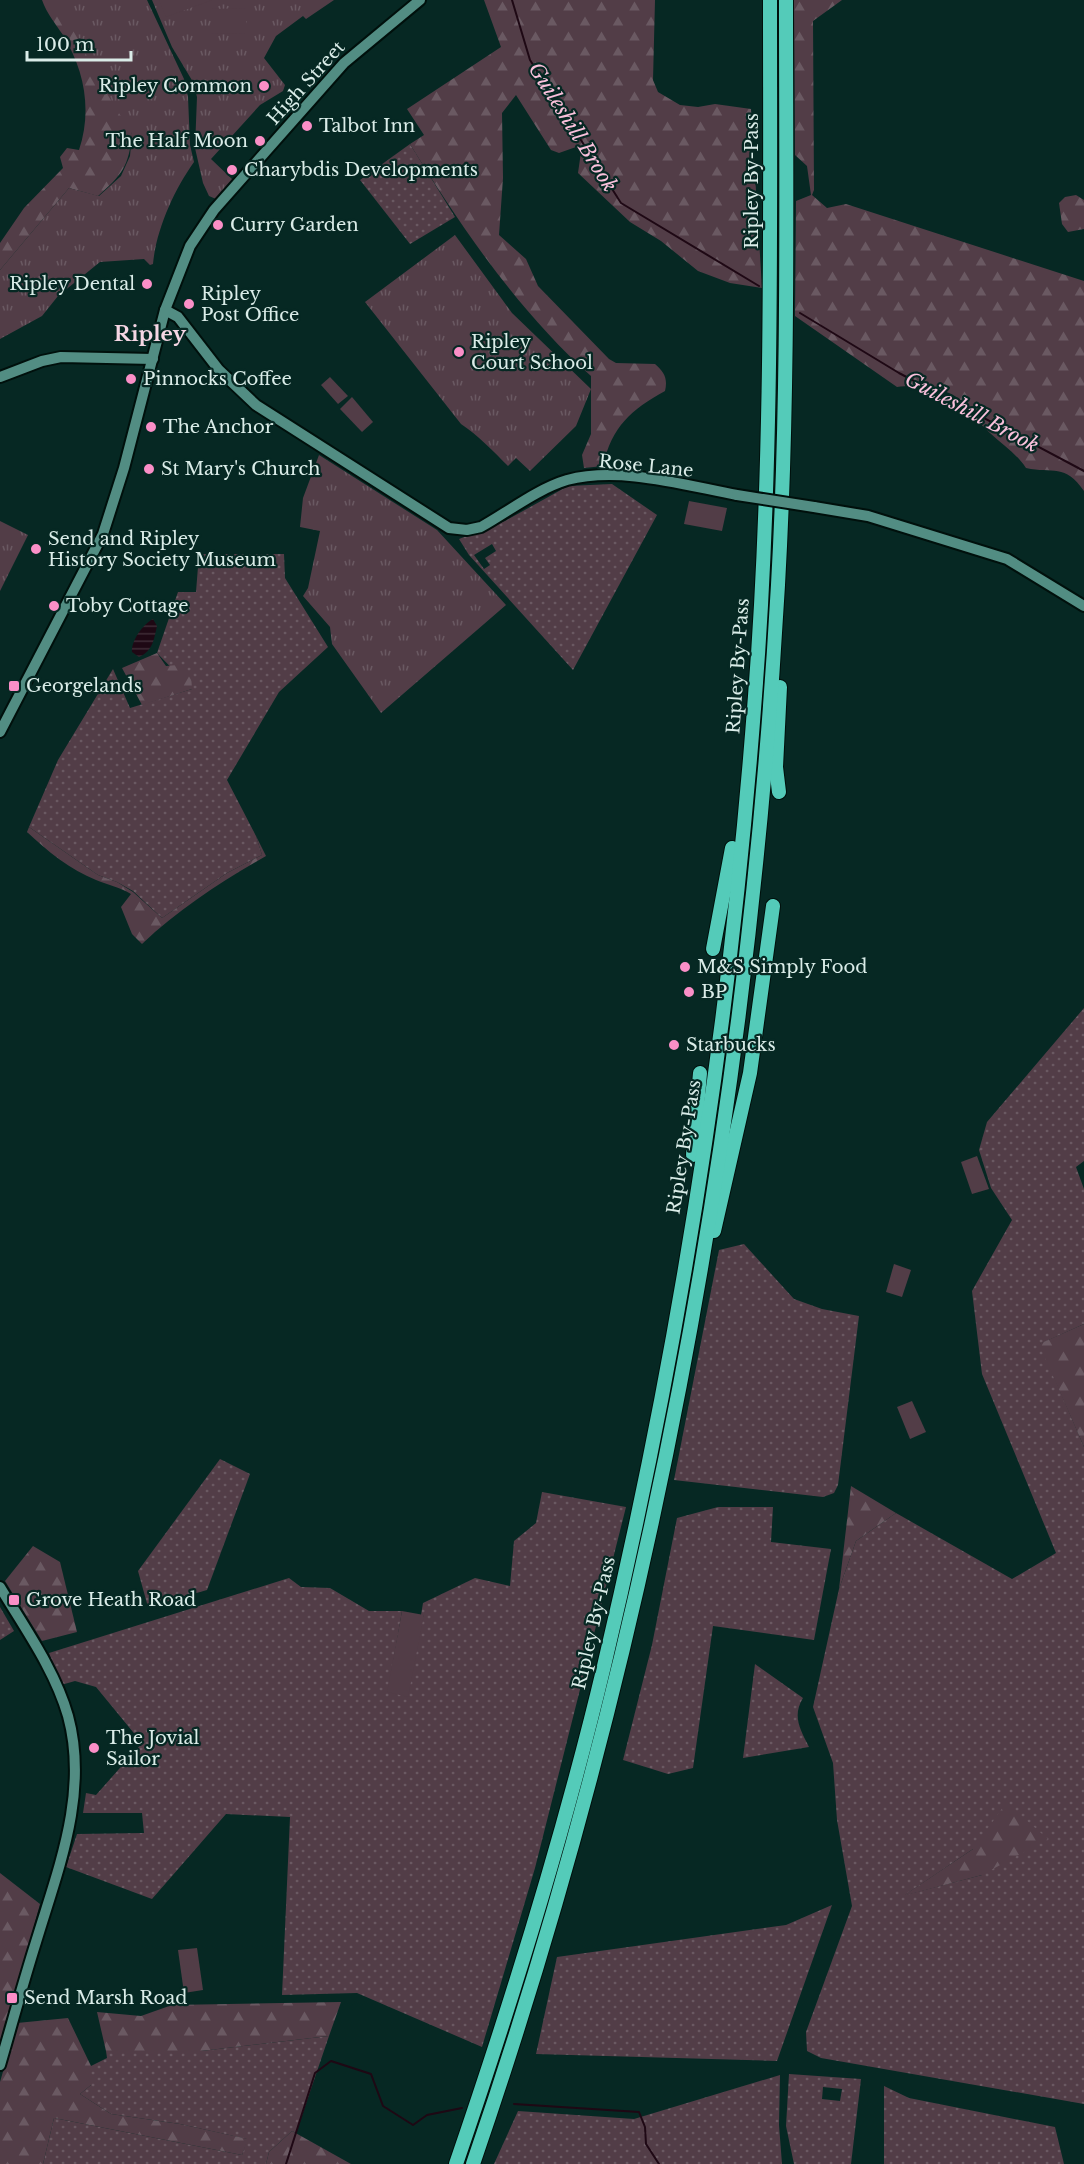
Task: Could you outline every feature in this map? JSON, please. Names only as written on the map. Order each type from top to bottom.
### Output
[{"type":"highway","name":"Ripley By-Pass","points":[[456,2164],[523,1959],[604,1668],[670,1347],[708,1118],[728,971],[755,698],[769,451],[770,0]]},
{"type":"highway","name":"Ripley By-Pass","points":[[473,2164],[539,1962],[610,1703],[653,1516],[685,1352],[724,1119],[744,971],[759,821],[778,584],[786,388],[786,0]]},
{"type":"highway","points":[[778,584],[781,664],[776,767],[779,792]]},
{"type":"highway","points":[[713,949],[730,864],[755,698]]},
{"type":"highway","points":[[685,1352],[750,1073],[762,1003],[773,906]]},
{"type":"highway","points":[[670,1347],[698,1116],[700,1073]]},
{"type":"main road","name":"High Street","points":[[0,732],[103,534],[165,310],[190,246],[214,210],[344,63],[420,0]]},
{"type":"main road","name":"Rose Lane","points":[[165,310],[178,317],[219,370],[256,405],[449,528],[467,530],[481,527],[554,486],[586,476],[617,476],[868,516],[1007,560],[1084,606]]},
{"type":"main road","points":[[0,377],[42,361],[60,357],[153,359]]},
{"type":"main road","points":[[0,1587],[38,1651],[62,1700],[72,1732],[75,1766],[73,1803],[67,1838],[1,2058]]},
{"type":"green space","points":[[42,0],[85,0],[132,134],[131,145],[123,169],[106,189],[98,196],[69,188],[0,270],[0,243],[24,208],[63,168],[60,157],[67,148],[79,150],[83,135],[84,91],[77,63]]},
{"type":"green space","name":"Ripley Common","points":[[63,0],[147,0],[184,79],[188,97],[190,145],[194,162],[167,211],[158,238],[153,264],[150,265],[144,259],[100,262],[58,296],[42,316],[0,339],[0,270],[69,188],[99,196],[121,176],[130,156],[132,134],[94,73]]},
{"type":"green space","name":"Ripley Common","points":[[152,0],[334,0],[306,19],[303,16],[276,36],[264,58],[285,85],[283,91],[260,105],[211,159],[233,180],[216,199],[209,196],[203,183],[195,148],[197,97],[193,82],[172,47]]},
{"type":"green space","points":[[159,0],[212,0],[166,17]]},
{"type":"green space","points":[[484,0],[655,0],[653,80],[658,92],[680,105],[698,107],[715,104],[751,109],[762,288],[730,283],[698,271],[661,241],[630,222],[578,173],[581,152],[576,147],[559,153],[551,150],[516,95],[502,113],[503,178],[499,235],[526,259],[538,286],[609,359],[616,363],[655,364],[666,379],[665,391],[642,405],[618,430],[603,466],[584,468],[582,455],[591,434],[591,376],[539,324],[492,267],[410,144],[424,135],[407,109],[501,47]]},
{"type":"green space","points":[[794,0],[842,0],[813,21],[814,190],[812,195],[827,208],[846,204],[1084,281],[1084,491],[1071,476],[1064,473],[1026,468],[1014,453],[983,427],[966,405],[951,394],[933,388],[897,387],[795,316],[796,201],[811,195],[807,166],[795,155]]},
{"type":"green space","points":[[246,8],[246,33],[211,34],[211,9]]},
{"type":"green space","points":[[410,144],[455,217],[410,244],[360,180]]},
{"type":"green space","points":[[1076,195],[1084,200],[1084,229],[1068,232],[1062,224],[1059,203],[1065,197]]},
{"type":"green space","points":[[455,235],[512,313],[591,389],[576,426],[530,471],[516,458],[508,466],[480,438],[461,424],[365,302]]},
{"type":"green space","points":[[330,377],[348,396],[338,404],[321,385]]},
{"type":"green space","points":[[352,397],[373,422],[362,432],[340,409]]},
{"type":"green space","points":[[319,455],[437,530],[506,605],[381,713],[332,644],[330,627],[303,596],[308,588],[320,531],[300,527],[303,498]]},
{"type":"green space","points":[[612,484],[657,515],[573,670],[469,555],[459,539],[505,521],[568,486]],"holes":[[[492,544],[496,551],[485,558],[490,565],[484,569],[474,555]]]},
{"type":"green space","points":[[689,501],[727,508],[722,531],[684,524]]},
{"type":"green space","points":[[0,521],[28,535],[0,591]]},
{"type":"green space","points":[[199,554],[284,554],[285,578],[328,647],[279,692],[227,780],[256,836],[262,855],[227,873],[162,918],[133,891],[98,875],[29,827],[58,760],[113,669],[130,708],[192,689],[157,653],[178,592],[196,592]]},
{"type":"green space","points":[[157,653],[166,666],[178,665],[191,675],[192,689],[142,705],[122,668]]},
{"type":"green space","points":[[29,827],[98,875],[117,882],[133,892],[162,918],[227,873],[262,855],[256,836],[266,856],[201,896],[142,944],[132,934],[121,907],[131,894],[100,882],[68,865],[27,832]]},
{"type":"green space","points":[[1084,1008],[1084,1161],[1076,1167],[1084,1189],[1084,1324],[1040,1344],[1084,1447],[1084,2104],[821,2058],[807,2051],[806,2032],[852,1906],[837,1820],[833,1763],[813,1707],[839,1589],[856,1541],[896,1513],[1012,1579],[1056,1553],[982,1374],[972,1291],[1012,1220],[991,1188],[979,1150],[987,1122]],"holes":[[[973,1849],[982,1875],[905,1895]]]},
{"type":"green space","points":[[977,1156],[989,1189],[972,1194],[961,1162]]},
{"type":"green space","points":[[744,1244],[794,1299],[822,1309],[859,1316],[838,1485],[834,1493],[823,1497],[674,1480],[719,1250]]},
{"type":"green space","points":[[894,1264],[911,1270],[902,1297],[886,1292]]},
{"type":"green space","points":[[1084,1324],[1084,1447],[1039,1344]]},
{"type":"green space","points":[[912,1401],[926,1432],[910,1439],[897,1407]]},
{"type":"green space","points":[[220,1459],[250,1474],[207,1590],[148,1607],[138,1571]]},
{"type":"green space","points":[[851,1486],[896,1513],[856,1541],[839,1589]]},
{"type":"green space","points":[[542,1492],[626,1507],[535,1868],[482,2047],[357,1993],[282,1995],[290,1817],[226,1814],[152,1899],[66,1867],[77,1834],[144,1833],[142,1813],[83,1813],[86,1793],[96,1795],[142,1743],[96,1687],[75,1681],[61,1685],[49,1653],[289,1578],[301,1587],[330,1588],[369,1611],[402,1611],[388,1692],[424,1615],[421,1615],[423,1603],[475,1578],[510,1586],[514,1541],[536,1523]]},
{"type":"green space","points":[[718,1507],[773,1507],[771,1542],[831,1549],[814,1640],[713,1626],[693,1768],[668,1774],[623,1760],[652,1645],[677,1518]]},
{"type":"green space","points":[[33,1546],[60,1562],[77,1632],[42,1641],[5,1581]]},
{"type":"green space","points":[[0,1607],[14,1631],[0,1640]]},
{"type":"green space","points":[[402,1611],[424,1615],[408,1697],[387,1692]]},
{"type":"green space","points":[[755,1664],[803,1698],[798,1711],[798,1722],[809,1747],[743,1758]]},
{"type":"green space","points":[[1006,1803],[1048,1839],[982,1875],[903,1896],[973,1849]]},
{"type":"green space","points":[[0,1873],[40,1904],[1,2047],[0,2046]]},
{"type":"green space","points":[[832,1905],[777,2061],[536,2054],[557,1957],[786,1925]]},
{"type":"green space","points":[[197,1948],[203,1990],[184,1993],[178,1950]]},
{"type":"green space","points":[[341,2002],[329,2036],[201,2051],[106,2051],[97,2012],[141,2016],[172,2005]]},
{"type":"green space","points":[[68,2018],[91,2066],[91,2085],[80,2094],[111,2114],[180,2124],[248,2139],[242,2155],[54,2118],[43,2164],[0,2164],[0,2082],[17,2023]]},
{"type":"green space","points":[[329,2036],[296,2133],[292,2131],[269,2152],[266,2164],[43,2164],[54,2118],[242,2155],[247,2139],[180,2124],[111,2114],[80,2094],[91,2085],[91,2066],[107,2058],[106,2051],[201,2051]]},
{"type":"green space","points":[[789,2074],[861,2079],[851,2164],[794,2164],[786,2126]],"holes":[[[823,2087],[842,2089],[840,2101],[822,2099]]]},
{"type":"green space","points":[[780,2075],[779,2125],[782,2164],[494,2164],[518,2111],[634,2119]]},
{"type":"green space","points":[[884,2086],[909,2098],[1055,2127],[1064,2164],[884,2164]]},
{"type":"green space","points":[[292,2131],[351,2164],[266,2164],[269,2152]]},
{"type":"shaded area","points":[[153,619],[157,626],[154,640],[150,648],[139,657],[132,652],[133,643],[142,629]]},
{"type":"waterway","name":"Guileshill Brook","points":[[512,0],[530,60],[621,203],[759,286]]},
{"type":"waterway","name":"Guileshill Brook","points":[[800,313],[899,373],[1084,471]]},
{"type":"waterway","points":[[286,2164],[315,2073],[331,2061],[371,2074],[383,2106],[413,2125],[427,2115],[462,2108]]},
{"type":"waterway","points":[[514,2104],[639,2112],[645,2127],[646,2144],[659,2164]]},
{"type":"place","name":"Ripley Common","points":[[264,86]]},
{"type":"place","name":"Talbot Inn","points":[[307,126]]},
{"type":"place","name":"The Half Moon","points":[[260,141]]},
{"type":"place","name":"Charybdis Developments","points":[[232,170]]},
{"type":"place","name":"Curry Garden","points":[[218,225]]},
{"type":"place","name":"Ripley Dental","points":[[147,284]]},
{"type":"place","name":"Ripley Post Office","points":[[189,304]]},
{"type":"place","name":"Ripley Court School","points":[[459,352]]},
{"type":"place","name":"Pinnocks Coffee","points":[[131,379]]},
{"type":"place","name":"The Anchor","points":[[151,427]]},
{"type":"place","name":"St Mary's Church","points":[[149,469]]},
{"type":"place","name":"Send and Ripley History Society Museum","points":[[36,549]]},
{"type":"place","name":"Toby Cottage","points":[[54,606]]},
{"type":"place","name":"Georgelands","points":[[14,686]]},
{"type":"place","name":"M&S Simply Food","points":[[685,967]]},
{"type":"place","name":"BP","points":[[689,992]]},
{"type":"place","name":"Starbucks","points":[[674,1045]]},
{"type":"place","name":"Grove Heath Road","points":[[14,1600]]},
{"type":"place","name":"The Jovial Sailor","points":[[94,1748]]},
{"type":"place","name":"Send Marsh Road","points":[[12,1998]]},
{"type":"district","name":"Ripley","points":[[150,334]]}]
